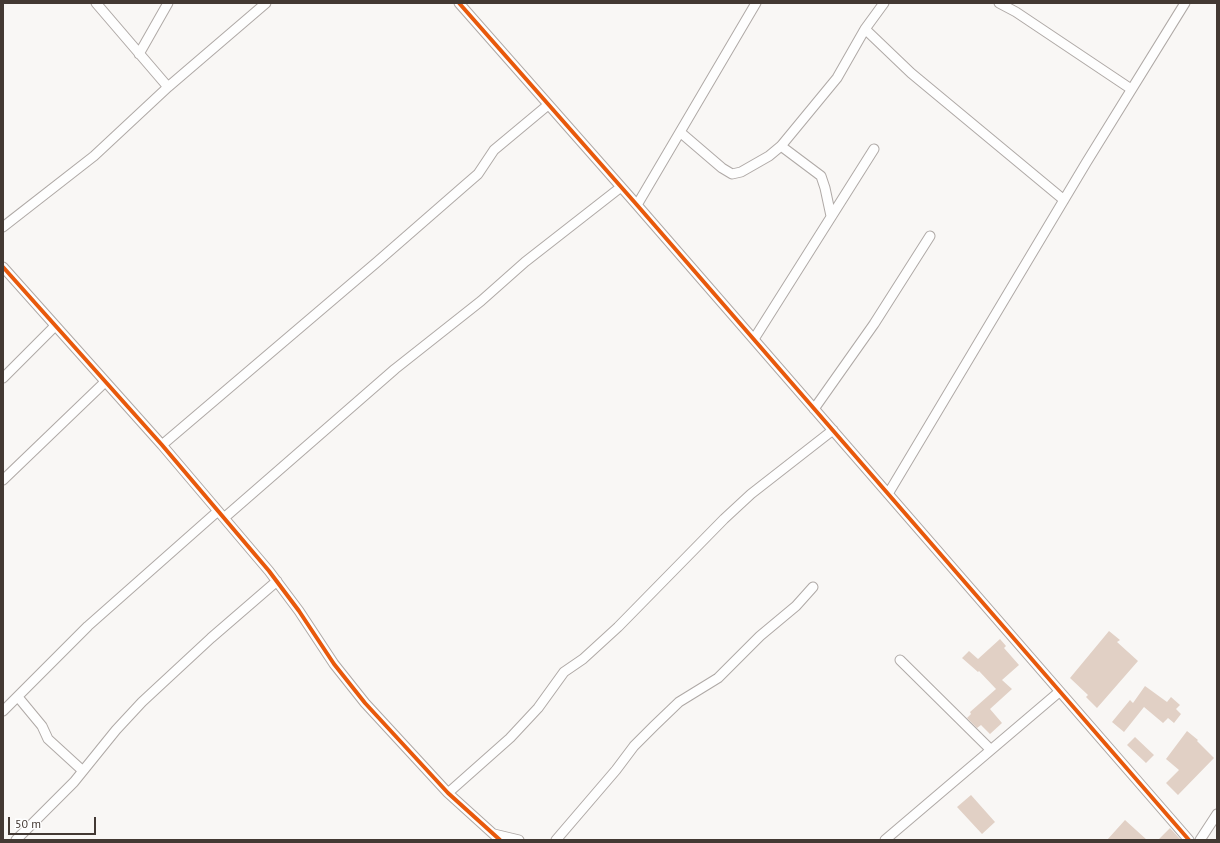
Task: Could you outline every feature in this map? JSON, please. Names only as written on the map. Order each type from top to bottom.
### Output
[{"type":"street","points":[[96,3],[168,87]]},
{"type":"street","points":[[139,54],[168,3]]},
{"type":"street","points":[[3,227],[94,156],[168,87],[266,3]]},
{"type":"street","points":[[459,3],[754,339],[1188,840]]},
{"type":"street","points":[[637,205],[756,3]]},
{"type":"street","points":[[680,132],[722,168],[732,174],[741,172],[769,156],[781,146],[837,78],[865,29],[884,3]]},
{"type":"street","points":[[999,3],[1022,16],[1132,89]]},
{"type":"street","points":[[888,494],[1064,200],[1185,3]]},
{"type":"street","points":[[865,29],[911,73],[1064,200]]},
{"type":"street","points":[[162,445],[478,174],[494,150],[548,104]]},
{"type":"street","points":[[781,146],[821,176],[831,216]]},
{"type":"street","points":[[754,339],[874,149]]},
{"type":"street","points":[[3,711],[49,663],[88,626],[395,369],[481,301],[529,258],[621,187]]},
{"type":"street","points":[[814,409],[870,331],[930,236]]},
{"type":"street","points":[[3,267],[162,445],[277,581],[334,664],[352,686],[448,793],[500,840]]},
{"type":"street","points":[[3,378],[55,326]]},
{"type":"street","points":[[3,480],[105,382]]},
{"type":"street","points":[[448,793],[510,738],[538,708],[567,669],[583,659],[618,627],[724,519],[803,452],[833,430]]},
{"type":"street","points":[[16,840],[83,771],[116,730],[142,702],[210,638],[277,581]]},
{"type":"street","points":[[556,840],[616,770],[634,746],[654,726],[679,702],[718,678],[760,636],[796,606],[813,587]]},
{"type":"street","points":[[900,660],[990,749]]},
{"type":"street","points":[[885,840],[990,749],[1059,692]]},
{"type":"street","points":[[18,697],[42,726],[48,739],[83,771]]},
{"type":"street","points":[[1200,840],[1217,814]]},
{"type":"street","points":[[493,833],[519,840]]},
{"type":"building","points":[[1109,631],[1120,640],[1117,642],[1138,661],[1097,708],[1086,697],[1088,695],[1070,678]]},
{"type":"building","points":[[1000,639],[1006,646],[1004,648],[1019,665],[1002,680],[1012,689],[990,709],[1002,723],[990,734],[981,725],[977,728],[967,718],[971,714],[970,712],[996,689],[979,671],[978,672],[962,658],[969,651],[978,659]]},
{"type":"building","points":[[1145,686],[1167,702],[1171,697],[1180,705],[1176,709],[1181,714],[1174,723],[1168,718],[1163,723],[1144,707],[1124,732],[1112,722],[1130,700],[1133,703]]},
{"type":"building","points":[[1187,731],[1198,740],[1197,741],[1214,758],[1178,795],[1166,783],[1179,770],[1166,759]]},
{"type":"building","points":[[1135,737],[1154,755],[1146,763],[1127,745]]},
{"type":"building","points":[[971,795],[995,822],[982,834],[957,807]]},
{"type":"building","points":[[1125,820],[1147,840],[1107,840]]},
{"type":"building","points":[[1170,828],[1181,840],[1158,840]]},
{"type":"cycle path","points":[[459,3],[637,205],[1189,840]]},
{"type":"cycle path","points":[[3,267],[162,445],[269,571],[299,611],[334,664],[365,703],[448,793],[500,840]]}]
